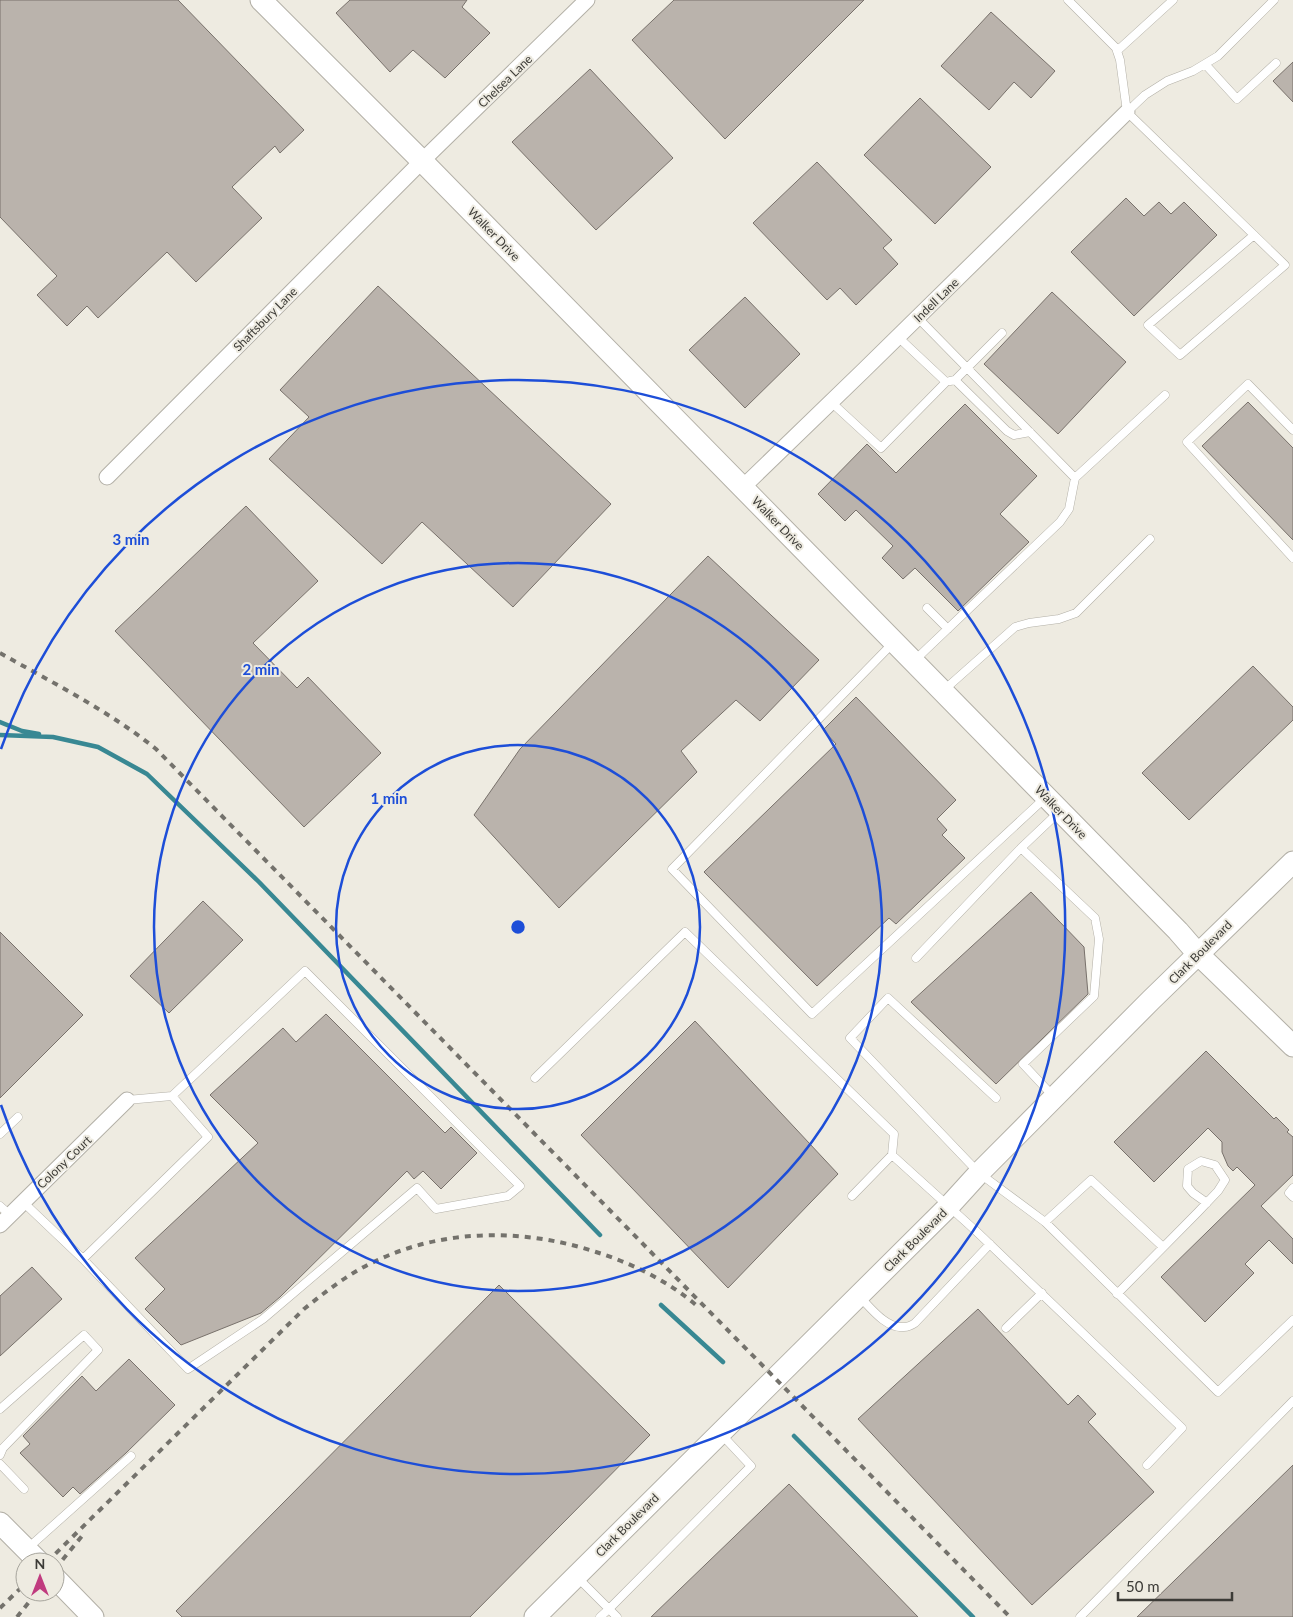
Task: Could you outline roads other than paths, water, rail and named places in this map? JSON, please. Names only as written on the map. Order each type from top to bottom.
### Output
[{"type":"street","name":"Walker Drive","points":[[261,0],[743,487],[1178,931],[1198,954],[1293,1046]]},
{"type":"street","name":"Chelsea Lane","points":[[422,161],[587,0]]},
{"type":"street","name":"Indell Lane","points":[[743,487],[1128,112]]},
{"type":"street","name":"Shaftsbury Lane","points":[[107,477],[422,161]]},
{"type":"street","name":"Clark Boulevard","points":[[534,1617],[859,1296],[1198,954],[1293,862]]},
{"type":"street","name":"Colony Court","points":[[3,1215],[23,1202],[127,1100]]},
{"type":"street","points":[[0,1523],[29,1552]]},
{"type":"street","points":[[65,1588],[94,1617]]},
{"type":"lane","points":[[1068,0],[1116,48],[1128,112],[1254,235],[1284,265],[1180,355],[1148,325],[1254,235]]},
{"type":"lane","points":[[1117,51],[1173,0]]},
{"type":"lane","points":[[1128,112],[1145,95],[1168,81],[1193,71],[1218,56],[1274,0]]},
{"type":"lane","points":[[1205,64],[1237,99],[1276,63]]},
{"type":"lane","points":[[918,318],[1075,478]]},
{"type":"lane","points":[[831,402],[881,448],[946,382],[955,380],[1002,333]]},
{"type":"lane","points":[[898,337],[946,382]]},
{"type":"lane","points":[[955,380],[1007,431],[1014,435],[1030,432]]},
{"type":"lane","points":[[1293,430],[1248,384],[1187,442],[1293,558]]},
{"type":"lane","points":[[914,662],[1060,522],[1069,509],[1075,478],[1165,396]]},
{"type":"lane","points":[[942,691],[1015,627],[1059,619],[1076,612],[1150,539]]},
{"type":"lane","points":[[927,608],[948,629]]},
{"type":"lane","points":[[894,642],[672,869],[812,1014],[1053,804]]},
{"type":"lane","points":[[916,958],[1021,848],[1053,804]]},
{"type":"lane","points":[[1021,848],[1095,918],[1099,939],[1094,996],[1023,1064],[1055,1097]]},
{"type":"lane","points":[[534,1078],[685,932],[894,1134],[892,1155],[852,1196]]},
{"type":"lane","points":[[23,1202],[83,1260],[188,1369],[263,1319],[417,1188],[436,1209],[508,1196],[520,1186],[305,971],[172,1096],[127,1100]]},
{"type":"lane","points":[[996,1098],[888,998],[850,1038],[979,1174],[1044,1222],[1218,1392],[1293,1320]]},
{"type":"lane","points":[[83,1260],[208,1137],[172,1096]]},
{"type":"lane","points":[[0,1134],[18,1116]]},
{"type":"lane","points":[[892,1155],[990,1244],[1182,1428],[1146,1465]]},
{"type":"lane","points":[[1117,1294],[1218,1191],[1225,1180],[1215,1165],[1201,1161],[1188,1169],[1187,1186],[1193,1194],[1207,1202]]},
{"type":"lane","points":[[1044,1222],[1091,1180],[1163,1247]]},
{"type":"lane","points":[[1293,1188],[1289,1193],[1293,1197]]},
{"type":"lane","points":[[859,1296],[894,1327],[905,1328],[915,1324],[990,1244]]},
{"type":"lane","points":[[1006,1328],[1042,1293]]},
{"type":"lane","points":[[0,1410],[84,1335],[98,1350],[3,1448],[0,1455]]},
{"type":"lane","points":[[1080,1617],[1293,1401]]},
{"type":"lane","points":[[600,1617],[751,1466],[720,1433]]},
{"type":"lane","points":[[37,1552],[131,1456]]},
{"type":"lane","points":[[0,1464],[24,1489]]},
{"type":"lane","points":[[576,1576],[617,1617]]},
{"type":"waterway","points":[[0,722],[22,731],[39,734]]},
{"type":"waterway","points":[[0,735],[53,737],[98,747],[147,774],[259,882],[600,1235]]},
{"type":"waterway","points":[[661,1305],[723,1362]]},
{"type":"waterway","points":[[794,1436],[973,1617]]},
{"type":"railway","points":[[0,653],[100,710],[156,749],[1010,1617]]},
{"type":"railway","points":[[57,1552],[304,1309],[350,1275],[378,1260],[408,1248],[439,1240],[470,1236],[502,1235],[565,1243],[596,1252],[649,1274],[673,1288],[696,1305]]},
{"type":"railway","points":[[65,1557],[82,1536]]},
{"type":"railway","points":[[0,1608],[15,1594]]},
{"type":"railway","points":[[17,1617],[29,1602]]}]
